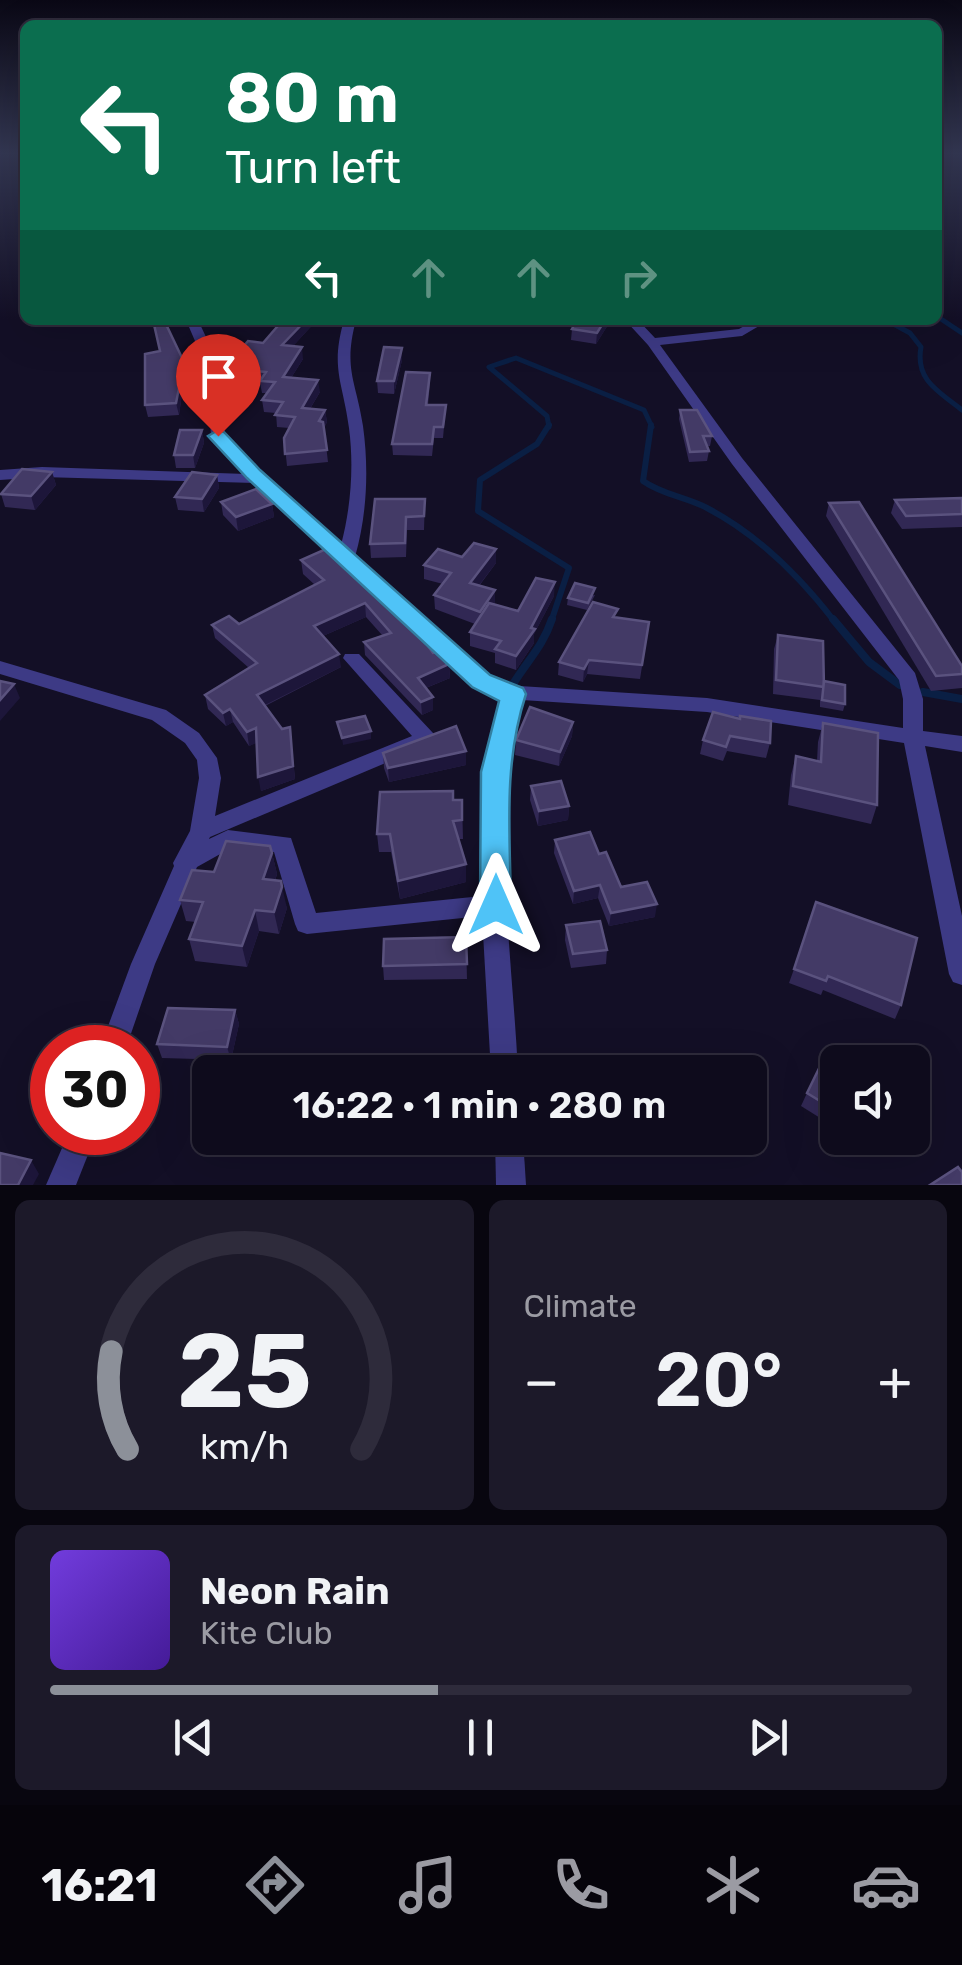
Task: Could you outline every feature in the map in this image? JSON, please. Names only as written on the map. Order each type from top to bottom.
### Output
[{"type":"street","points":[[194,325],[214,369],[218,436],[259,479],[481,681],[500,692],[707,705],[962,744]]},
{"type":"street","points":[[346,557],[358,519],[354,413],[339,364],[349,325]]},
{"type":"street","points":[[636,325],[737,461],[901,666],[912,688],[912,736],[962,974]]},
{"type":"street","points":[[652,342],[742,332],[752,325]]},
{"type":"street","points":[[0,475],[42,472],[259,479]]},
{"type":"street","points":[[200,831],[426,738],[352,658]]},
{"type":"street","points":[[0,667],[159,715],[192,738],[210,768],[200,831],[122,1025]]},
{"type":"street","points":[[504,1055],[496,905],[495,772],[502,728],[514,694]]},
{"type":"street","points":[[184,863],[228,838],[283,844],[308,924],[496,905]]},
{"type":"street","points":[[61,1185],[73,1155]]},
{"type":"street","points":[[510,1155],[512,1185]]},
{"type":"building","points":[[154,325],[166,325],[193,381],[180,383],[176,403],[145,405],[145,354],[160,351]]},
{"type":"building","points":[[279,325],[301,325],[282,345],[302,347],[283,377],[318,380],[302,408],[325,410],[319,421],[323,422],[327,450],[285,454],[284,438],[295,417],[275,415],[283,402],[262,400],[275,382],[260,381],[266,372],[225,368],[248,341],[263,343]]},
{"type":"building","points":[[574,325],[602,325],[597,333],[572,329]]},
{"type":"building","points":[[384,347],[402,348],[394,381],[377,381]]},
{"type":"building","points":[[406,372],[430,373],[426,405],[446,405],[443,427],[434,427],[432,444],[392,444]]},
{"type":"building","points":[[680,410],[697,410],[712,436],[703,436],[709,451],[690,452]]},
{"type":"building","points":[[180,430],[202,430],[193,455],[174,455]]},
{"type":"building","points":[[22,469],[52,472],[31,496],[1,494]]},
{"type":"building","points":[[192,472],[217,475],[202,499],[175,497]]},
{"type":"building","points":[[256,489],[272,504],[236,517],[221,502]]},
{"type":"building","points":[[962,498],[962,514],[906,516],[895,500]]},
{"type":"building","points":[[375,499],[425,499],[424,516],[406,517],[405,543],[370,544]]},
{"type":"building","points":[[859,502],[962,666],[962,674],[936,676],[829,503]]},
{"type":"building","points":[[474,543],[496,549],[470,583],[495,590],[480,612],[434,595],[451,573],[424,565],[438,549],[462,557]]},
{"type":"building","points":[[326,549],[367,585],[367,580],[413,625],[433,653],[439,652],[449,664],[418,678],[433,697],[421,702],[364,642],[391,633],[365,603],[314,626],[339,654],[257,695],[282,729],[290,727],[293,766],[258,777],[256,728],[247,732],[230,709],[223,713],[205,695],[257,663],[212,625],[229,616],[239,624],[324,580],[301,560]]},
{"type":"building","points":[[536,578],[555,582],[531,628],[535,629],[516,656],[495,649],[501,641],[470,632],[489,603],[518,611]]},
{"type":"building","points":[[575,583],[595,588],[588,603],[568,598]]},
{"type":"building","points":[[593,602],[618,609],[613,617],[649,622],[642,665],[589,660],[584,669],[559,662]]},
{"type":"building","points":[[778,635],[823,641],[824,687],[776,680]]},
{"type":"building","points":[[0,681],[14,684],[0,700]]},
{"type":"building","points":[[824,681],[845,685],[845,704],[822,700]]},
{"type":"building","points":[[530,707],[573,722],[560,752],[516,740]]},
{"type":"building","points":[[713,712],[771,721],[770,743],[730,736],[726,747],[703,740]]},
{"type":"building","points":[[365,716],[371,731],[342,738],[337,722]]},
{"type":"building","points":[[823,723],[878,733],[877,805],[793,786],[796,756],[821,762]]},
{"type":"building","points":[[456,726],[466,751],[388,768],[383,753]]},
{"type":"building","points":[[561,781],[569,806],[539,811],[531,786]]},
{"type":"building","points":[[453,791],[453,800],[462,800],[462,820],[453,821],[466,864],[398,881],[390,834],[377,834],[380,792]]},
{"type":"building","points":[[590,832],[599,854],[606,852],[621,887],[647,882],[657,904],[611,913],[600,885],[574,891],[555,840]]},
{"type":"building","points":[[226,841],[270,846],[272,853],[263,879],[281,881],[282,887],[274,912],[255,910],[242,946],[189,939],[203,902],[180,900],[192,870],[214,872]]},
{"type":"building","points":[[816,902],[917,938],[901,1005],[828,976],[826,981],[794,969]]},
{"type":"building","points":[[600,921],[607,950],[573,954],[566,925]]},
{"type":"building","points":[[466,937],[467,964],[383,966],[384,939]]},
{"type":"building","points":[[168,1008],[235,1010],[227,1047],[160,1044]]},
{"type":"building","points":[[820,1066],[820,1101],[807,1093]]},
{"type":"building","points":[[0,1153],[31,1160],[18,1185],[0,1185]]},
{"type":"building","points":[[958,1167],[962,1185],[930,1185]]},
{"type":"waterway","points":[[942,320],[962,333]]},
{"type":"waterway","points":[[895,325],[910,333],[921,347],[925,376],[962,410]]},
{"type":"waterway","points":[[549,425],[547,416],[489,367],[516,358],[644,410],[652,427]]},
{"type":"waterway","points":[[549,425],[537,444],[480,480],[478,511],[569,568],[552,619]]},
{"type":"waterway","points":[[651,425],[643,481],[707,508],[761,544],[793,573],[835,622]]},
{"type":"waterway","points":[[513,684],[540,645],[552,619]]},
{"type":"waterway","points":[[833,619],[869,662],[900,685]]},
{"type":"waterway","points":[[923,692],[962,699]]},
{"type":"route","points":[[218,436],[254,474],[481,681],[500,692],[514,694],[502,728],[495,772],[496,905]]}]
